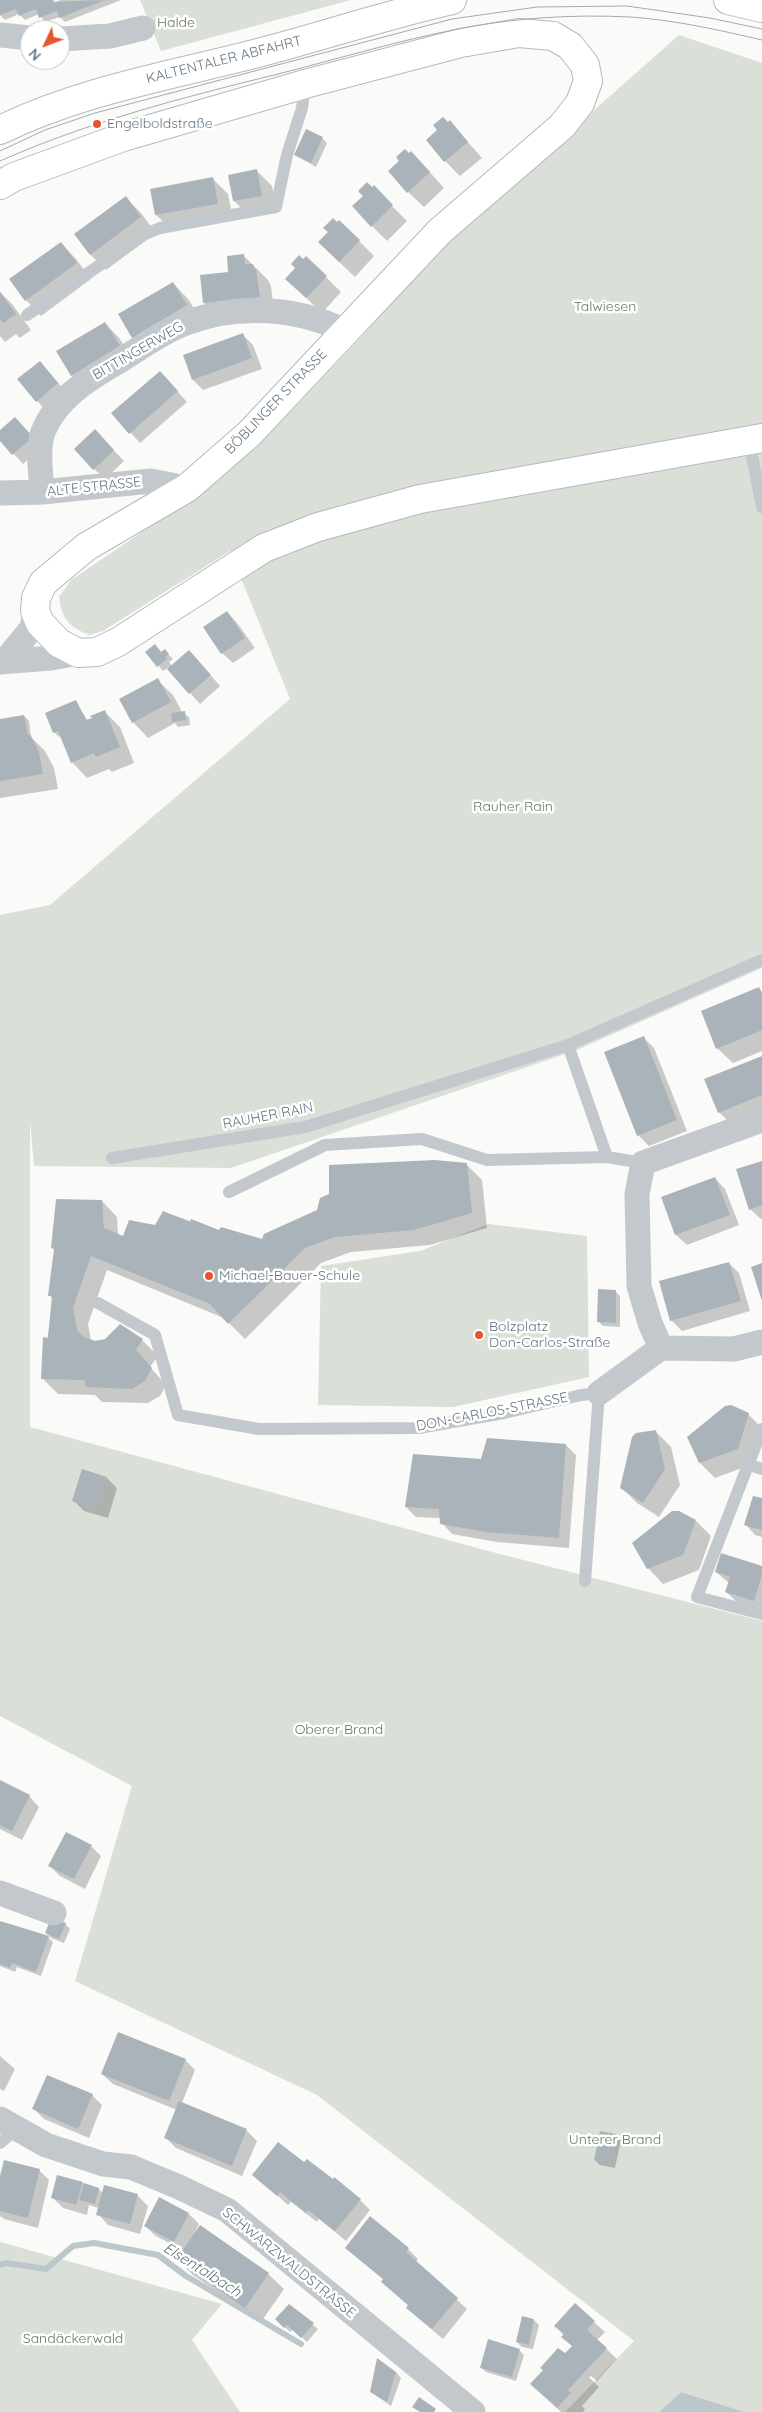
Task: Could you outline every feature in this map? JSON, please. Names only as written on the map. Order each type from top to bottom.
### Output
[{"type":"main road","name":"KALTENTALER ABFAHRT","points":[[0,130],[58,105],[452,0]]},
{"type":"main road","points":[[728,0],[762,8]]},
{"type":"main road","name":"BÖBLINGER STRASSE","points":[[0,185],[14,177],[123,137],[305,84],[461,43],[519,33],[552,36],[570,46],[585,65],[588,81],[580,103],[562,126],[440,231],[249,434],[187,488],[86,547],[58,569],[43,583],[36,598],[35,611]]},
{"type":"main road","points":[[35,611],[46,631],[59,643],[78,653],[97,652],[118,642],[264,548],[318,527],[420,499],[756,439]]},
{"type":"street","points":[[70,38],[110,36],[143,28]]},
{"type":"street","points":[[0,35],[20,37]]},
{"type":"street","name":"BITTINGERWEG","points":[[42,492],[41,439],[44,429],[59,407],[69,394],[90,378],[156,339],[187,323],[208,315],[243,310],[302,316],[325,321],[344,331]]},
{"type":"street","name":"ALTE STRASSE","points":[[0,493],[42,492],[150,481],[187,488]]},
{"type":"street","points":[[2,662],[32,628],[35,611]]},
{"type":"street","points":[[2,662],[51,658],[78,653]]},
{"type":"street","points":[[762,1120],[643,1163],[637,1194],[639,1286],[650,1323],[661,1348],[734,1349],[762,1342]]},
{"type":"street","name":"DON-CARLOS-STRASSE","points":[[599,1393],[661,1348]]},
{"type":"street","points":[[0,1893],[54,1913]]},
{"type":"street","name":"SCHWARZWALDSTRASSE","points":[[5,2131],[103,2164],[131,2167],[179,2186],[227,2210],[473,2412]]},
{"type":"lane","points":[[27,315],[145,234],[160,228],[276,207],[287,155],[302,108],[305,84]]},
{"type":"lane","points":[[756,439],[762,507]]},
{"type":"lane","name":"RAUHER RAIN","points":[[112,1158],[305,1127],[568,1045],[762,960]]},
{"type":"lane","points":[[568,1045],[607,1157]]},
{"type":"lane","points":[[229,1192],[324,1145],[422,1139],[487,1160],[607,1157],[643,1163]]},
{"type":"lane","name":"DON-CARLOS-STRASSE","points":[[98,1303],[156,1335],[178,1415],[259,1430],[419,1428],[599,1393]]},
{"type":"lane","points":[[585,1581],[599,1393]]},
{"type":"lane","points":[[762,1429],[697,1596],[762,1614]]},
{"type":"lane","points":[[747,1464],[762,1470]]},
{"type":"green space","name":"Halde","points":[[140,0],[351,0],[161,51]]},
{"type":"green space","points":[[679,35],[762,63],[762,968],[577,1050],[231,1168],[34,1166],[30,1120],[30,1427],[496,1553],[762,1621],[762,2412],[745,2412],[681,2392],[659,2412],[565,2412],[634,2341],[317,2095],[75,1981],[132,1786],[0,1716],[0,915],[50,905],[290,699],[230,551],[103,631],[89,635],[71,625],[62,611],[59,597],[71,580],[191,499],[255,449],[357,342],[448,239]]},
{"type":"green space","points":[[488,1224],[587,1236],[589,1377],[453,1407],[318,1405],[321,1266],[420,1251]]},
{"type":"green space","name":"Sandäckerwald","points":[[0,2242],[222,2304],[192,2340],[240,2412],[0,2412]]},
{"type":"shaded area","points":[[681,2392],[745,2412],[659,2412]]},
{"type":"building","points":[[0,0],[52,0],[53,2],[105,0],[59,18],[57,11],[39,18],[36,9],[19,16],[16,9],[0,15]]},
{"type":"building","points":[[443,117],[448,122],[450,120],[468,142],[444,162],[426,140],[437,130],[433,125]]},
{"type":"building","points":[[306,129],[323,137],[311,163],[294,155]]},
{"type":"building","points":[[405,149],[409,153],[411,151],[430,172],[407,193],[388,171],[399,161],[396,157]]},
{"type":"building","points":[[257,169],[262,196],[233,201],[228,175]]},
{"type":"building","points":[[213,177],[218,204],[155,215],[150,189]]},
{"type":"building","points":[[367,182],[372,187],[374,185],[393,205],[371,227],[352,206],[363,196],[358,191]]},
{"type":"building","points":[[126,196],[141,217],[90,255],[74,234]]},
{"type":"building","points":[[333,218],[337,222],[339,220],[360,240],[339,262],[318,242],[328,232],[323,228]]},
{"type":"building","points":[[61,242],[77,263],[25,301],[9,279]]},
{"type":"building","points":[[244,254],[245,264],[253,264],[254,269],[256,269],[260,297],[203,303],[200,275],[228,272],[227,256]]},
{"type":"building","points":[[299,255],[303,259],[306,256],[327,276],[306,298],[285,279],[295,268],[291,264]]},
{"type":"building","points":[[173,282],[187,305],[132,338],[118,314]]},
{"type":"building","points":[[0,292],[16,314],[3,323],[0,319]]},
{"type":"building","points":[[105,322],[120,346],[71,376],[56,351]]},
{"type":"building","points":[[243,333],[252,358],[192,380],[183,355]]},
{"type":"building","points":[[40,361],[58,383],[36,402],[17,379]]},
{"type":"building","points":[[160,371],[178,391],[129,434],[111,413]]},
{"type":"building","points":[[15,417],[33,437],[12,455],[0,441],[0,430]]},
{"type":"building","points":[[95,429],[114,450],[93,470],[74,449]]},
{"type":"building","points":[[227,611],[245,638],[221,654],[203,627]]},
{"type":"building","points":[[155,644],[161,652],[165,649],[169,654],[165,657],[167,659],[157,667],[145,652]]},
{"type":"building","points":[[189,650],[211,675],[189,694],[167,669]]},
{"type":"building","points":[[158,678],[171,702],[132,723],[119,699]]},
{"type":"building","points":[[76,700],[86,720],[92,718],[90,716],[105,710],[120,747],[96,757],[94,753],[71,763],[58,731],[53,733],[45,713]]},
{"type":"building","points":[[185,711],[186,720],[172,722],[171,713]]},
{"type":"building","points":[[24,715],[28,735],[30,734],[39,752],[43,774],[0,781],[0,719]]},
{"type":"building","points":[[759,987],[762,993],[762,1030],[716,1049],[701,1011]]},
{"type":"building","points":[[644,1036],[677,1120],[637,1136],[604,1052]]},
{"type":"building","points":[[762,1056],[762,1095],[718,1113],[704,1079]]},
{"type":"building","name":"Michael-Bauer-Schule","points":[[435,1160],[467,1163],[472,1213],[414,1230],[335,1237],[305,1248],[228,1324],[210,1304],[91,1256],[73,1308],[77,1330],[84,1337],[95,1341],[105,1339],[120,1324],[143,1339],[136,1350],[152,1368],[145,1381],[132,1389],[85,1387],[85,1380],[41,1379],[43,1337],[48,1338],[52,1296],[48,1296],[54,1249],[51,1248],[56,1199],[102,1200],[104,1228],[123,1236],[129,1220],[155,1225],[163,1211],[190,1222],[191,1219],[219,1230],[221,1227],[262,1239],[264,1234],[317,1210],[320,1198],[329,1194],[329,1165]]},
{"type":"building","points":[[762,1161],[762,1205],[749,1210],[736,1169]]},
{"type":"building","points":[[715,1177],[730,1215],[675,1235],[661,1197]]},
{"type":"building","points":[[729,1262],[741,1301],[670,1321],[659,1281]]},
{"type":"building","points":[[762,1263],[762,1301],[751,1267]]},
{"type":"building","points":[[598,1289],[616,1290],[616,1323],[597,1322]]},
{"type":"building","points":[[731,1405],[749,1413],[738,1449],[699,1463],[687,1437],[725,1406]]},
{"type":"building","points":[[656,1430],[665,1469],[643,1503],[620,1488],[632,1437],[636,1433]]},
{"type":"building","points":[[487,1438],[566,1444],[559,1538],[486,1532],[440,1524],[439,1509],[405,1507],[413,1454],[481,1459]]},
{"type":"building","points":[[82,1469],[107,1477],[97,1509],[72,1501]]},
{"type":"building","points":[[753,1496],[762,1498],[762,1530],[744,1525]]},
{"type":"building","points":[[672,1511],[679,1511],[696,1520],[683,1555],[647,1569],[632,1543]]},
{"type":"building","points":[[721,1553],[762,1566],[762,1575],[754,1601],[725,1592],[730,1577],[715,1572]]},
{"type":"building","points":[[0,1780],[30,1795],[12,1831],[0,1825]]},
{"type":"building","points":[[66,1832],[92,1845],[74,1879],[48,1866]]},
{"type":"building","points":[[51,1918],[66,1923],[59,1939],[45,1933]]},
{"type":"building","points":[[0,1921],[49,1936],[36,1972],[12,1963],[10,1968],[0,1964]]},
{"type":"building","points":[[118,2032],[186,2059],[169,2101],[101,2074]]},
{"type":"building","points":[[47,2075],[93,2094],[78,2129],[32,2109]]},
{"type":"building","points":[[179,2101],[247,2129],[232,2166],[164,2138]]},
{"type":"building","points":[[600,2131],[616,2134],[611,2164],[594,2160]]},
{"type":"building","points":[[278,2142],[304,2162],[307,2159],[333,2179],[334,2177],[361,2199],[335,2231],[308,2210],[306,2213],[280,2192],[277,2196],[252,2175]]},
{"type":"building","points":[[4,2160],[40,2169],[28,2218],[0,2211],[0,2176]]},
{"type":"building","points":[[57,2175],[83,2182],[76,2205],[51,2198]]},
{"type":"building","points":[[84,2183],[99,2188],[95,2204],[79,2200]]},
{"type":"building","points":[[104,2185],[138,2194],[130,2224],[96,2215]]},
{"type":"building","points":[[159,2197],[189,2213],[174,2242],[144,2226]]},
{"type":"building","points":[[370,2216],[409,2248],[406,2252],[458,2298],[432,2329],[406,2308],[408,2305],[381,2282],[383,2279],[345,2248]]},
{"type":"building","points":[[200,2225],[269,2273],[245,2308],[176,2260]]},
{"type":"building","points":[[575,2303],[595,2321],[587,2330],[607,2348],[568,2390],[571,2393],[557,2408],[530,2384],[543,2370],[540,2368],[558,2348],[565,2353],[572,2346],[561,2337],[564,2334],[554,2326]]},
{"type":"building","points":[[289,2304],[314,2323],[301,2338],[287,2325],[284,2328],[275,2319]]},
{"type":"building","points":[[522,2316],[534,2319],[529,2345],[516,2342]]},
{"type":"building","points":[[488,2339],[520,2349],[512,2377],[480,2368]]},
{"type":"building","points":[[377,2358],[396,2372],[387,2402],[370,2392]]},
{"type":"building","points":[[419,2397],[436,2409],[434,2412],[420,2412],[412,2407]]},
{"type":"waterway","name":"Elsentalbach","points":[[0,2265],[6,2263],[46,2269],[73,2246],[94,2243],[158,2255],[186,2276],[301,2344]]},
{"type":"tram line","points":[[0,151],[45,130],[95,113],[452,19],[537,7],[627,6],[710,18],[762,29]]},
{"type":"tram line","points":[[0,161],[67,134],[170,102],[386,46],[497,22],[586,16],[647,18],[713,29],[762,40]]},
{"type":"place","name":"Engelboldstraße","points":[[97,124]]},
{"type":"place","name":"Michael-Bauer-Schule","points":[[209,1276]]},
{"type":"place","name":"Bolzplatz Don-Carlos-Straße","points":[[479,1335]]},
{"type":"park label","name":"Talwiesen","points":[[605,307]]},
{"type":"park label","name":"Rauher Rain","points":[[513,807]]},
{"type":"park label","name":"Oberer Brand","points":[[339,1730]]},
{"type":"park label","name":"Unterer Brand","points":[[615,2140]]}]
